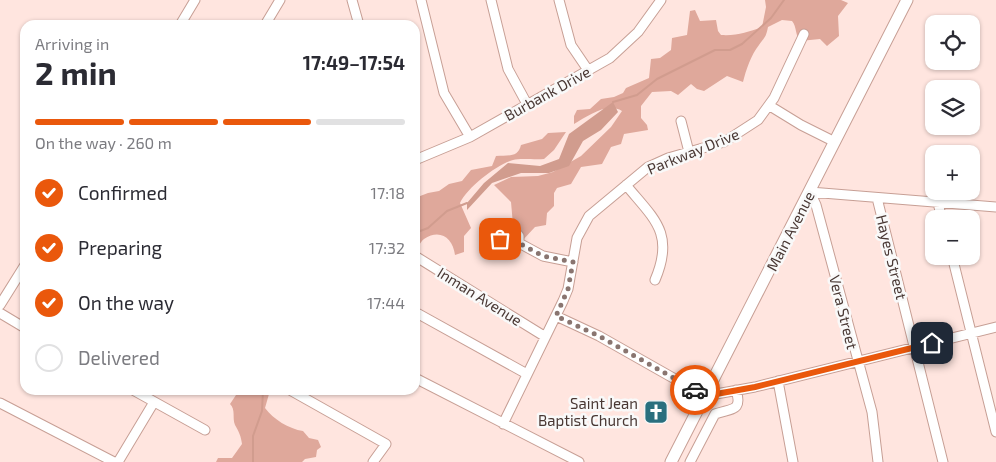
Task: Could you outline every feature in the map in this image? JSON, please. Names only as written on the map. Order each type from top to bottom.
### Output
[{"type":"main road","name":"Main Avenue","points":[[671,462],[907,0]]},
{"type":"street","points":[[183,20],[195,0]]},
{"type":"street","points":[[268,20],[280,0]]},
{"type":"street","points":[[352,0],[358,20]]},
{"type":"street","points":[[421,0],[444,93],[470,137]]},
{"type":"street","points":[[491,0],[508,69],[527,104]]},
{"type":"street","points":[[559,0],[571,45],[588,70]]},
{"type":"street","name":"Burbank Drive","points":[[420,158],[470,137],[610,58],[646,22],[660,0]]},
{"type":"street","name":"Parkway Drive","points":[[503,424],[568,289],[577,238],[589,216],[648,167],[668,158],[732,138],[758,120],[770,106],[804,34]]},
{"type":"street","points":[[770,106],[801,125],[835,142]]},
{"type":"street","points":[[681,121],[689,152]]},
{"type":"street","points":[[626,185],[661,227],[662,258],[655,280]]},
{"type":"street","points":[[810,192],[996,207]]},
{"type":"street","name":"Vera Street","points":[[810,192],[816,205],[874,421],[878,462]]},
{"type":"street","name":"Hayes Street","points":[[878,198],[943,462]]},
{"type":"street","points":[[938,203],[940,210]]},
{"type":"street","points":[[519,243],[543,256],[573,262]]},
{"type":"street","name":"Inman Avenue","points":[[420,259],[544,336]]},
{"type":"street","points":[[954,265],[996,432]]},
{"type":"street","points":[[0,305],[20,273]]},
{"type":"street","points":[[0,313],[20,325]]},
{"type":"street","points":[[420,315],[527,374]]},
{"type":"street","points":[[556,316],[599,336],[705,396],[778,381],[996,327]]},
{"type":"street","points":[[420,381],[579,462]]},
{"type":"street","points":[[778,381],[793,462]]},
{"type":"street","points":[[690,462],[716,414],[736,408],[738,405],[739,401],[736,390]]},
{"type":"street","points":[[142,395],[204,430]]},
{"type":"street","points":[[299,395],[386,444],[373,462]]},
{"type":"street","points":[[118,462],[154,402]]},
{"type":"street","points":[[0,403],[114,462]]},
{"type":"street","points":[[682,442],[697,449]]},
{"type":"shaded area","points":[[765,0],[841,0],[848,3],[838,16],[839,36],[827,46],[820,39],[800,41],[792,21],[782,20],[768,27],[765,37],[751,58],[743,82],[727,76],[704,91],[697,89],[691,84],[678,95],[671,91],[652,92],[641,106],[641,118],[647,125],[648,130],[624,134],[621,144],[611,147],[602,164],[581,167],[571,184],[557,188],[554,193],[554,206],[547,213],[546,225],[535,227],[521,242],[514,236],[511,202],[494,185],[511,177],[538,176],[553,172],[581,156],[611,127],[622,111],[610,108],[604,109],[574,124],[574,116],[577,110],[590,109],[601,99],[614,97],[623,93],[626,88],[649,78],[651,59],[660,58],[671,50],[672,38],[687,35],[690,11],[695,10],[700,21],[716,20],[718,31],[721,35],[737,34],[762,27],[766,7]]},
{"type":"shaded area","points":[[613,102],[618,112],[601,130],[583,141],[569,166],[549,173],[521,173],[492,183],[467,210],[467,203],[484,183],[508,163],[540,166],[559,159],[569,134]]},
{"type":"shaded area","points":[[566,132],[554,150],[544,159],[516,159],[506,163],[483,177],[464,197],[460,203],[471,228],[464,236],[464,252],[455,255],[449,240],[435,234],[423,240],[420,244],[420,196],[439,191],[449,184],[462,181],[471,170],[492,166],[496,156],[515,154],[521,145],[542,139],[548,133]]},
{"type":"shaded area","points":[[236,395],[269,395],[265,408],[272,416],[292,428],[303,431],[309,438],[318,440],[321,447],[317,450],[316,457],[305,459],[302,462],[216,462],[218,458],[232,458],[242,444],[230,404]]},
{"type":"waterway","points":[[613,102],[637,95],[657,79],[715,50],[730,50],[742,44],[771,18],[784,0]]},
{"type":"waterway","points":[[420,231],[428,228],[447,211],[467,203]]},
{"type":"waterway","points":[[253,462],[253,436],[262,411],[263,395]]},
{"type":"way so far","points":[[500,239],[500,243],[519,243],[543,256],[573,262],[568,289],[556,316],[599,336],[695,390]]},
{"type":"place","name":"Saint Jean Baptist Church","points":[[656,412]]},
{"type":"route","points":[[695,390],[705,396],[755,387],[932,343]]}]
